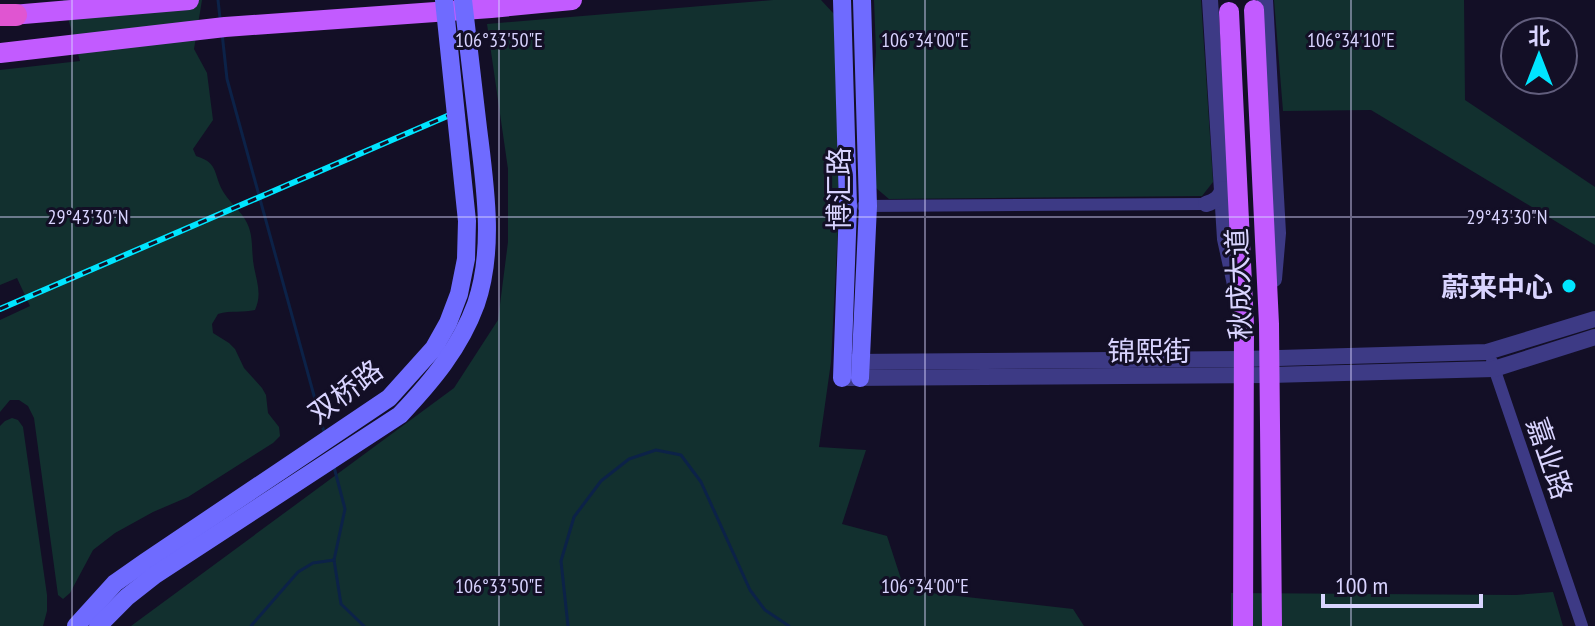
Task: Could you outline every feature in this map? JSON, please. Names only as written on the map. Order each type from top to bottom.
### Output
[{"type":"main road","points":[[5,15],[189,0]]},
{"type":"main road","name":"双桥路","points":[[76,626],[115,583],[389,398],[434,348],[459,294],[466,259],[467,221],[444,0]]},
{"type":"main road","name":"双桥路","points":[[98,626],[155,575],[400,415],[450,357],[477,301],[485,259],[484,180],[463,0]]},
{"type":"main road","points":[[0,53],[225,27],[572,0]]},
{"type":"main road","name":"博汇路","points":[[842,0],[852,370]]},
{"type":"main road","name":"博汇路","points":[[852,370],[868,206],[862,0]]},
{"type":"main road","name":"秋成大道","points":[[1262,3],[1272,626]]},
{"type":"main road","name":"秋成大道","points":[[1215,4],[1244,325],[1243,626]]},
{"type":"street","points":[[1215,4],[1225,239],[1244,325]]},
{"type":"street","points":[[848,206],[1206,204],[1215,202],[1223,189]]},
{"type":"street","name":"锦熙街","points":[[1269,367],[1487,352],[1595,319]]},
{"type":"street","name":"锦熙街","points":[[852,370],[1494,369],[1595,337]]},
{"type":"street","name":"嘉业路","points":[[1487,352],[1582,626]]},
{"type":"green space","points":[[63,0],[202,0],[194,49],[207,73],[213,120],[193,149],[196,156],[213,166],[224,193],[247,223],[259,294],[255,310],[218,314],[212,324],[213,333],[235,349],[244,368],[262,388],[268,413],[279,427],[280,436],[188,497],[115,533],[93,550],[70,593],[63,599],[58,595],[34,418],[28,406],[19,400],[10,400],[0,412],[0,320],[30,306],[17,278],[0,285],[0,70],[80,61]]},
{"type":"green space","points":[[773,0],[821,0],[834,14],[839,208],[831,362],[819,447],[866,450],[842,524],[887,536],[901,579],[931,593],[1073,609],[1084,626],[131,626],[454,388],[498,320],[508,242],[508,169],[487,24]]},
{"type":"green space","points":[[874,0],[1201,0],[1213,182],[1202,196],[889,199],[876,188],[872,104],[876,52]]},
{"type":"green space","points":[[1274,0],[1464,0],[1465,100],[1595,187],[1595,245],[1371,110],[1283,111]]},
{"type":"green space","points":[[12,418],[23,427],[47,595],[43,626],[0,626],[0,426]]},
{"type":"green space","points":[[1553,592],[1563,626],[1231,626],[1231,593],[1516,595]]},
{"type":"waterway","points":[[218,0],[220,18]]},
{"type":"waterway","points":[[222,33],[227,79],[324,432]]},
{"type":"waterway","points":[[568,626],[561,561],[574,517],[601,481],[629,459],[656,450],[681,455],[701,482],[750,590],[765,610],[789,626]]},
{"type":"waterway","points":[[334,467],[345,509],[334,560],[341,604],[364,626]]},
{"type":"waterway","points":[[251,626],[298,572],[313,563],[334,560]]},
{"type":"railway","points":[[0,309],[452,114]]},
{"type":"place","name":"蔚来中心","points":[[1569,286]]}]
